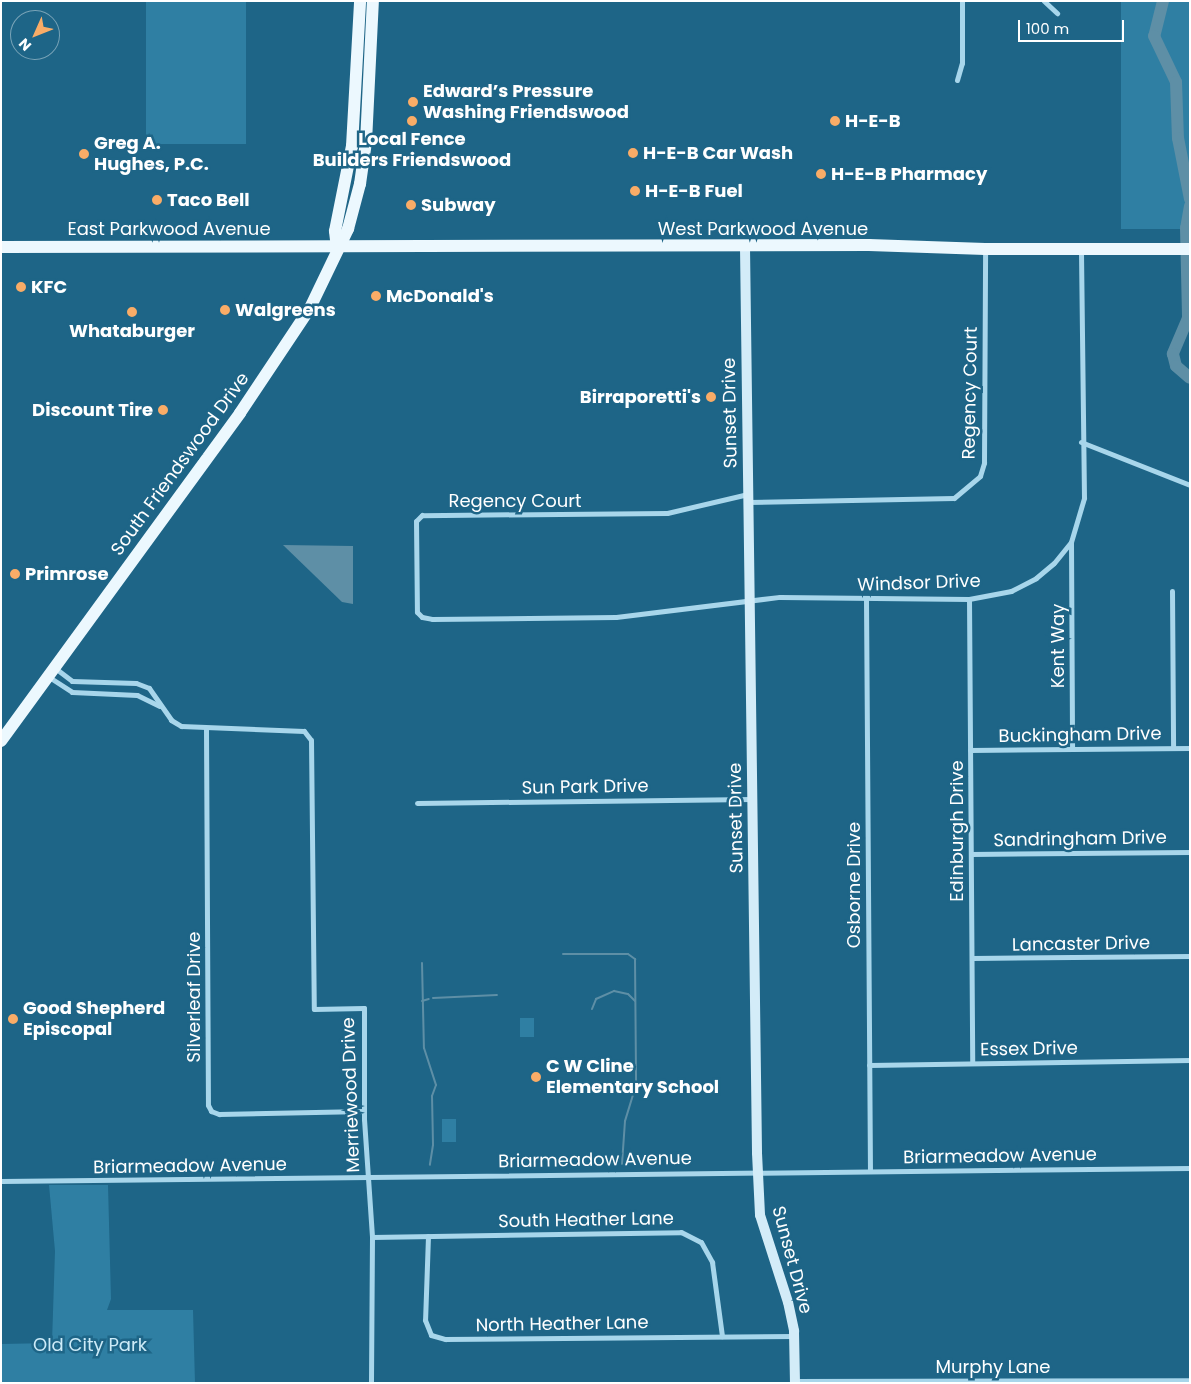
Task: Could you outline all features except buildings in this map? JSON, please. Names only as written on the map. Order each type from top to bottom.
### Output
[{"type":"main road","name":"South Friendswood Drive","points":[[337,248],[335,231],[352,146],[360,1]]},
{"type":"main road","name":"South Friendswood Drive","points":[[1,741],[278,360],[310,308],[337,248],[348,229],[366,148],[373,1]]},
{"type":"main road","name":"West Parkwood Avenue","points":[[337,248],[870,246],[985,249],[1190,249]]},
{"type":"main road","name":"East Parkwood Avenue","points":[[1,247],[337,248]]},
{"type":"street","points":[[957,80],[962,63],[962,1]]},
{"type":"street","points":[[1044,1],[1057,14]]},
{"type":"street","name":"Sunset Drive","points":[[745,247],[758,1172],[760,1214],[788,1302],[794,1336],[795,1382]]},
{"type":"street","name":"Regency Court","points":[[456,618],[432,619],[422,617],[417,612],[416,521],[422,515],[667,513],[748,498],[954,498],[980,476],[984,463],[985,249]]},
{"type":"street","name":"Windsor Drive","points":[[456,618],[616,617],[749,600],[866,600],[905,596],[969,599],[1012,591],[1036,578],[1071,542],[1084,498],[1081,249]]},
{"type":"street","points":[[1082,442],[1190,485]]},
{"type":"street","name":"Kent Way","points":[[1071,542],[1072,749]]},
{"type":"street","points":[[1172,592],[1173,748]]},
{"type":"street","name":"Edinburgh Drive","points":[[969,599],[972,1063]]},
{"type":"street","name":"Osborne Drive","points":[[866,600],[870,1171]]},
{"type":"street","points":[[52,672],[72,680],[102,683],[136,683],[149,688],[157,696],[161,706]]},
{"type":"street","points":[[52,672],[72,692],[137,695],[161,706],[181,726],[206,729]]},
{"type":"street","points":[[101,694],[102,683]]},
{"type":"street","name":"Merriewood Drive","points":[[206,729],[304,731],[308,735],[312,747],[314,1009],[364,1008],[364,1111],[372,1237],[371,1383]]},
{"type":"street","name":"Silverleaf Drive","points":[[206,729],[208,1105],[211,1111],[219,1114],[364,1111]]},
{"type":"street","name":"Buckingham Drive","points":[[970,750],[1190,748]]},
{"type":"street","name":"Sun Park Drive","points":[[417,803],[752,799]]},
{"type":"street","name":"Sandringham Drive","points":[[971,854],[1190,852]]},
{"type":"street","name":"Lancaster Drive","points":[[972,958],[1190,956]]},
{"type":"street","name":"Essex Drive","points":[[869,1065],[1190,1060]]},
{"type":"street","name":"Briarmeadow Avenue","points":[[1,1181],[1190,1168]]},
{"type":"street","name":"South Heather Lane","points":[[372,1237],[681,1232],[701,1242],[712,1262],[722,1336]]},
{"type":"street","name":"North Heather Lane","points":[[428,1236],[425,1320],[431,1335],[445,1339],[794,1336]]},
{"type":"street","name":"Murphy Lane","points":[[795,1382],[1190,1380]]},
{"type":"green space","points":[[146,1],[246,1],[246,144],[146,144]]},
{"type":"green space","points":[[1121,1],[1190,1],[1190,229],[1121,229]]},
{"type":"green space","points":[[520,1018],[534,1018],[534,1037],[520,1037]]},
{"type":"green space","points":[[442,1119],[456,1119],[456,1142],[442,1142]]},
{"type":"green space","name":"Old City Park","points":[[49,1185],[108,1185],[111,1299],[107,1310],[193,1310],[195,1383],[1,1383],[1,1344],[52,1343],[55,1251]]},
{"type":"shaded area","points":[[283,545],[353,546],[353,604],[342,602]]},
{"type":"waterway","points":[[1163,1],[1154,36],[1176,82],[1178,138],[1190,199]]},
{"type":"waterway","points":[[1190,206],[1186,228],[1188,318],[1173,354],[1176,366],[1190,378]]},
{"type":"waterway","points":[[563,954],[628,954],[635,959],[636,1085],[625,1121],[622,1164]]},
{"type":"waterway","points":[[422,963],[424,1048],[436,1085],[432,1096],[433,1145],[430,1165]]},
{"type":"waterway","points":[[592,1009],[596,999],[614,991],[628,994],[635,1001]]},
{"type":"waterway","points":[[433,998],[497,995]]},
{"type":"waterway","points":[[422,1001],[429,999]]},
{"type":"place","name":"Edward’s Pressure Washing Friendswood","points":[[413,102]]},
{"type":"place","name":"Local Fence Builders Friendswood","points":[[412,121]]},
{"type":"place","name":"H-E-B","points":[[835,121]]},
{"type":"place","name":"H-E-B Car Wash","points":[[633,153]]},
{"type":"place","name":"Greg A. Hughes, P.C.","points":[[84,154]]},
{"type":"place","name":"H-E-B Pharmacy","points":[[821,174]]},
{"type":"place","name":"H-E-B Fuel","points":[[635,191]]},
{"type":"place","name":"Taco Bell","points":[[157,200]]},
{"type":"place","name":"Subway","points":[[411,205]]},
{"type":"place","name":"KFC","points":[[21,287]]},
{"type":"place","name":"McDonald's","points":[[376,296]]},
{"type":"place","name":"Walgreens","points":[[225,310]]},
{"type":"place","name":"Whataburger","points":[[132,312]]},
{"type":"place","name":"Birraporetti's","points":[[711,397]]},
{"type":"place","name":"Discount Tire","points":[[163,410]]},
{"type":"place","name":"Primrose","points":[[15,574]]},
{"type":"place","name":"Good Shepherd Episcopal","points":[[13,1019]]},
{"type":"place","name":"C W Cline Elementary School","points":[[536,1077]]}]
